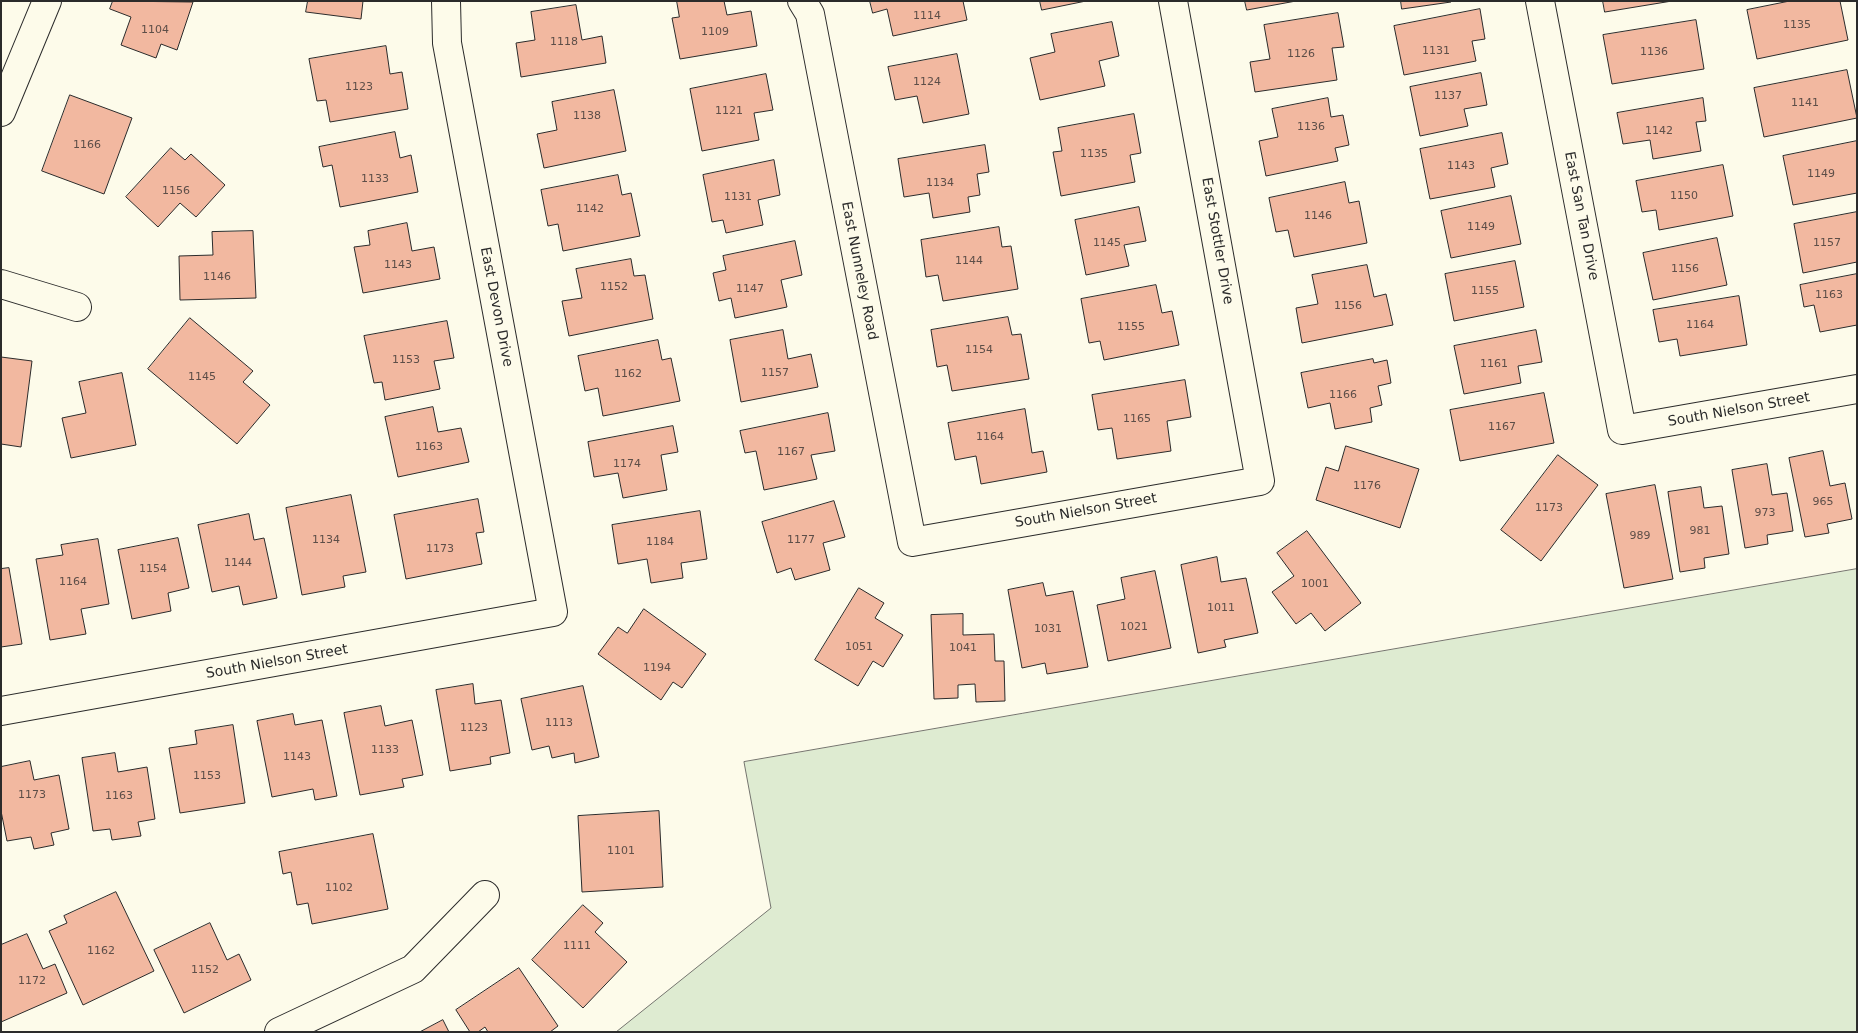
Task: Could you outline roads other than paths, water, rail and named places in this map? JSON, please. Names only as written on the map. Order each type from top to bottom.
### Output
[{"type":"street","points":[[1,112],[47,1]]},
{"type":"street","name":"East Devon Drive","points":[[446,1],[447,43],[553,612]]},
{"type":"street","name":"East Nunneley Road","points":[[802,1],[810,14],[912,542]]},
{"type":"street","name":"East Stottler Drive","points":[[1173,1],[1260,481]]},
{"type":"street","name":"East San Tan Drive","points":[[1540,1],[1622,430]]},
{"type":"street","points":[[1,284],[77,307]]},
{"type":"street","name":"South Nielson Street","points":[[1622,430],[1857,389]]},
{"type":"street","name":"South Nielson Street","points":[[912,542],[1260,481]]},
{"type":"street","name":"South Nielson Street","points":[[1,711],[553,612]]},
{"type":"street","points":[[279,1032],[413,969],[485,895]]}]
